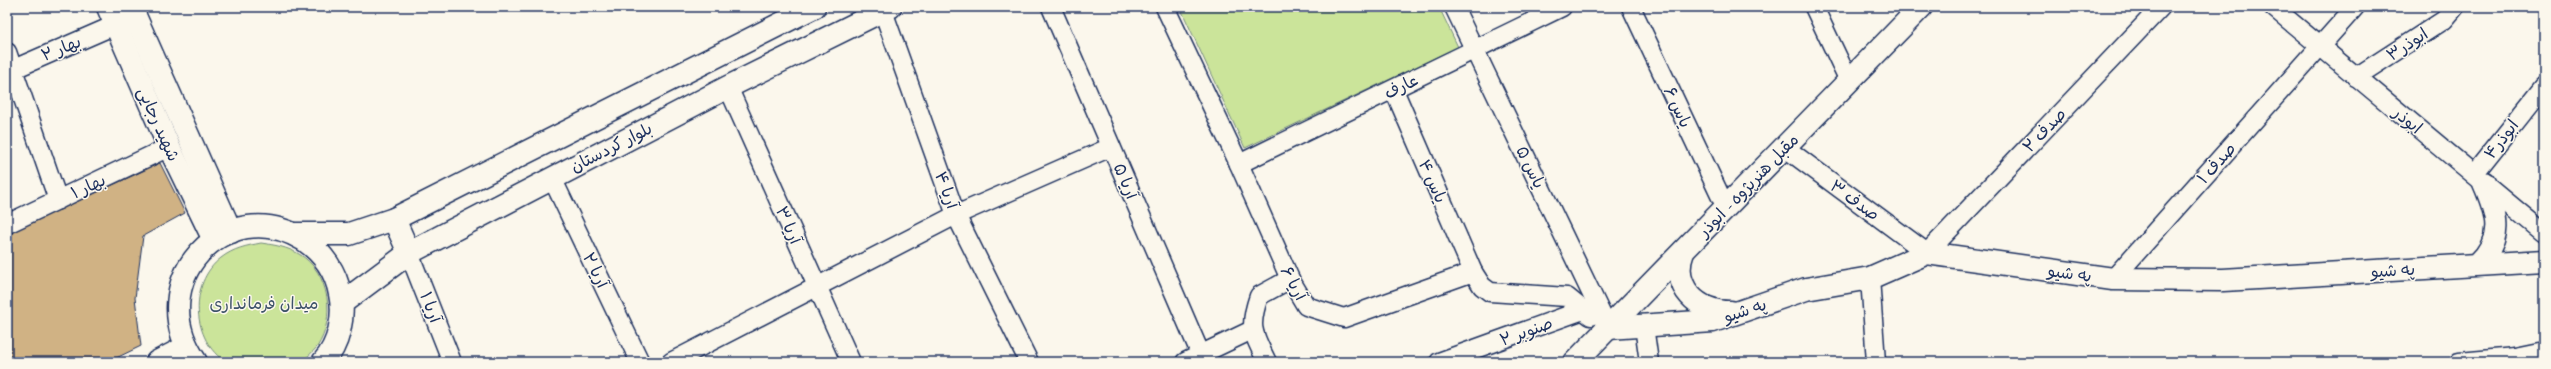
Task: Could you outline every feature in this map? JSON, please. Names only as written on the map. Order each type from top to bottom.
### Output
[{"type":"main road","name":"شهید رجایی","points":[[131,7],[223,236]]},
{"type":"main road","name":"بلوار کردستان","points":[[294,234],[349,234],[394,219],[814,7]]},
{"type":"main road","name":"مقبل هنرپژوه - ابوذر","points":[[1575,362],[1921,7]]},
{"type":"main road","name":"بلوار کردستان","points":[[342,303],[410,252],[728,87],[887,9]]},
{"type":"main road","name":"شهید رجایی","points":[[111,16],[169,148],[223,236]]},
{"type":"main road","points":[[2478,264],[2488,254],[2495,242],[2497,228],[2492,200],[2479,179]]},
{"type":"main road","points":[[394,219],[410,252]]},
{"type":"main road","points":[[157,362],[191,355],[179,328],[176,308],[180,288],[187,270],[199,253],[223,236],[252,227],[266,227],[294,234],[312,246],[327,262],[338,281],[342,303],[340,331],[329,356],[323,362]]},
{"type":"main road","points":[[1683,252],[1679,262],[1679,274],[1690,296],[1709,310],[1720,312],[1744,311]]},
{"type":"main road","name":"په شیو","points":[[1608,328],[1713,320],[1744,311],[1806,289],[1870,278],[1927,253],[2113,279],[2223,280],[2544,261]]},
{"type":"street","name":"آریا ۵","points":[[1051,7],[1111,147],[1193,358]]},
{"type":"street","name":"آریا ۶","points":[[1165,7],[1239,164],[1290,279],[1306,306],[1344,318],[1473,272]]},
{"type":"street","name":"یاس ۵","points":[[1454,7],[1608,328]]},
{"type":"street","name":"عارف","points":[[1239,164],[1475,51],[1562,7]]},
{"type":"street","name":"یاس ۶","points":[[1631,7],[1726,208]]},
{"type":"street","points":[[1814,7],[1849,81]]},
{"type":"street","name":"صدف ۲","points":[[1927,253],[2161,7]]},
{"type":"street","name":"ابوذر","points":[[2273,7],[2544,233]]},
{"type":"street","name":"صدف ۱","points":[[2113,279],[2355,7]]},
{"type":"street","name":"ابوذر۳","points":[[2356,77],[2444,20],[2455,7]]},
{"type":"street","name":"آریا ۴","points":[[887,9],[956,215],[1029,362]]},
{"type":"street","name":"بهار ۲","points":[[9,64],[111,16]]},
{"type":"street","points":[[9,64],[58,200]]},
{"type":"street","name":"ابوذر۴","points":[[2479,179],[2544,86]]},
{"type":"street","name":"آریا ۳","points":[[728,87],[851,362]]},
{"type":"street","name":"یاس ۴","points":[[1394,90],[1473,272]]},
{"type":"street","points":[[671,362],[956,215],[1111,147]]},
{"type":"street","name":"صدف ۳","points":[[1784,147],[1927,253]]},
{"type":"street","name":"بهار ۱","points":[[7,224],[169,148]]},
{"type":"street","name":"آریا ۲","points":[[552,178],[640,362]]},
{"type":"street","name":"آریا ۱","points":[[410,252],[452,362]]},
{"type":"street","points":[[1473,272],[1482,286],[1490,292],[1567,297],[1608,328]]},
{"type":"street","points":[[1870,278],[1876,362]]},
{"type":"street","points":[[1267,362],[1252,330],[1253,312],[1259,296],[1290,279]]},
{"type":"street","name":"صنوبر ۲","points":[[1439,362],[1583,310]]},
{"type":"street","points":[[1644,326],[1649,362]]},
{"type":"street","points":[[1193,358],[1252,330]]},
{"type":"street","points":[[2459,362],[2515,360],[2544,351]]},
{"type":"green space","points":[[1180,7],[1439,7],[1458,47],[1245,148]]},
{"type":"green space","name":"میدان فرمانداری","points":[[261,243],[281,247],[299,254],[318,272],[323,284],[327,297],[327,323],[323,336],[317,347],[301,362],[226,362],[215,353],[206,340],[201,326],[198,312],[199,296],[203,282],[210,269],[221,258],[231,252],[245,246]]},
{"type":"building","points":[[160,163],[185,213],[143,236],[135,298],[141,346],[108,362],[7,362],[7,234]]}]
